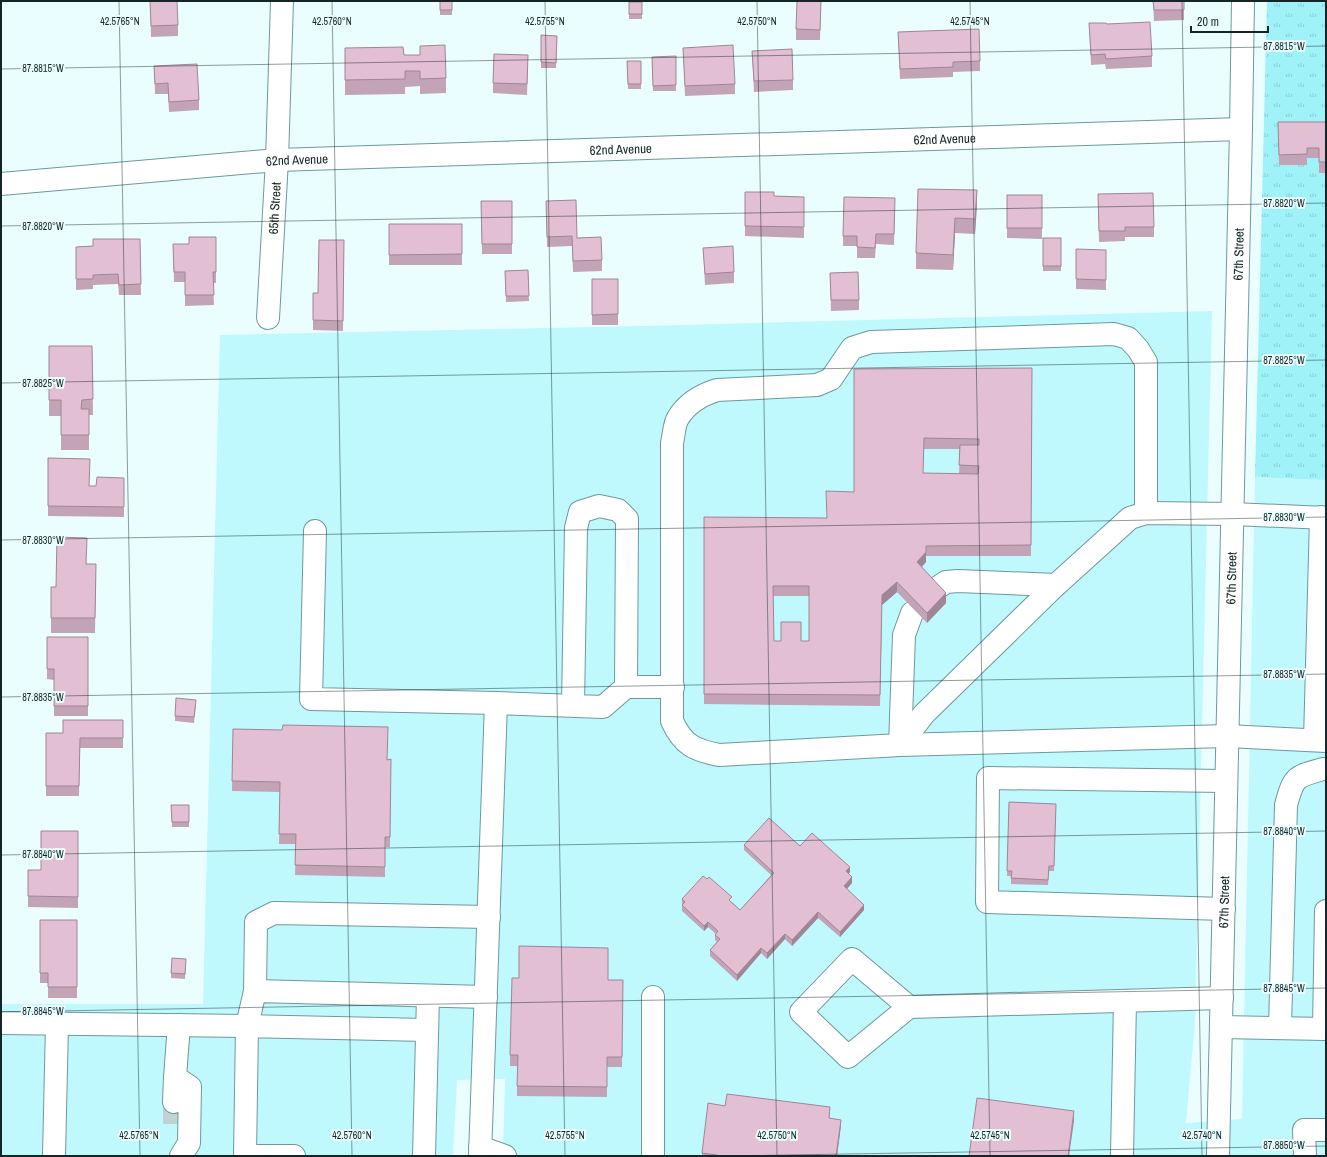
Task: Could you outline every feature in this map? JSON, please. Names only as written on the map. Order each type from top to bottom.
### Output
[{"type":"street","name":"65th Street","points":[[268,318],[277,160],[282,1]]},
{"type":"street","name":"67th Street","points":[[1218,1156],[1243,1]]},
{"type":"street","name":"62nd Avenue","points":[[1,184],[277,160],[1241,128]]},
{"type":"street","points":[[900,745],[924,714],[1056,585],[1130,518],[1146,513],[1323,517],[1321,740],[1227,736],[900,745],[719,755],[701,752],[684,741],[672,721],[672,443],[678,418],[693,401],[702,395],[717,390],[817,385],[831,379],[852,348],[871,342],[1114,334],[1128,338],[1138,349],[1146,362],[1146,513]]},
{"type":"street","points":[[573,706],[576,528],[580,512],[599,506],[618,510],[627,519],[626,687]]},
{"type":"street","points":[[315,531],[311,699],[603,707],[626,687],[673,687]]},
{"type":"street","points":[[937,588],[946,582],[958,580],[1056,585]]},
{"type":"street","points":[[900,745],[904,635],[912,613]]},
{"type":"street","points":[[496,703],[480,1152],[505,1156]]},
{"type":"street","points":[[1280,1028],[1286,805],[1291,787],[1299,776],[1326,769]]},
{"type":"street","points":[[1224,909],[988,902],[988,778],[1226,781]]},
{"type":"street","points":[[1221,1027],[1325,1029],[1326,911]]},
{"type":"street","points":[[294,1156],[245,1156],[247,1026],[255,992],[256,922],[274,913],[489,917]]},
{"type":"street","points":[[909,1007],[852,959],[801,1012],[848,1058],[909,1007],[1222,998]]},
{"type":"street","points":[[255,992],[486,997]]},
{"type":"street","points":[[424,1156],[428,996]]},
{"type":"street","points":[[653,997],[653,1156]]},
{"type":"street","points":[[1122,1156],[1125,1001]]},
{"type":"street","points":[[1,1023],[427,1030]]},
{"type":"street","points":[[54,1156],[57,1024]]},
{"type":"street","points":[[174,1102],[179,1025]]},
{"type":"street","points":[[175,1077],[190,1087],[185,1150]]},
{"type":"street","points":[[174,1124],[185,1150]]},
{"type":"street","points":[[1305,1156],[1304,1130],[1326,1130]]},
{"type":"shaded area","points":[[1212,311],[1195,1022],[1186,1123],[1242,1119],[1255,477],[1326,480],[1326,1156],[503,1156],[505,1079],[457,1080],[453,1156],[1,1156],[1,1004],[203,1004],[220,335]]},
{"type":"green space","points":[[1267,1],[1326,1],[1326,480],[1255,477]]},
{"type":"building","points":[[150,1],[177,1],[178,25],[151,26]]},
{"type":"building","points":[[440,1],[452,1],[452,10],[440,10]]},
{"type":"building","points":[[797,1],[821,1],[820,30],[796,29]]},
{"type":"building","points":[[1153,1],[1184,1],[1184,10],[1154,10]]},
{"type":"building","points":[[629,2],[642,2],[642,14],[629,14]]},
{"type":"building","points":[[1150,22],[1152,56],[1106,59],[1105,54],[1091,55],[1089,23],[1107,24]]},
{"type":"building","points":[[979,29],[980,61],[953,62],[953,67],[900,69],[898,32]]},
{"type":"building","points":[[541,35],[557,36],[556,63],[541,62]]},
{"type":"building","points":[[445,45],[446,78],[420,79],[420,71],[405,71],[405,79],[345,80],[345,48],[403,47],[404,55],[420,55],[420,46]]},
{"type":"building","points":[[733,45],[735,84],[685,86],[683,48]]},
{"type":"building","points":[[792,49],[793,80],[754,81],[752,51]]},
{"type":"building","points":[[494,54],[528,55],[527,84],[493,83]]},
{"type":"building","points":[[676,56],[676,85],[653,86],[652,57]]},
{"type":"building","points":[[627,61],[641,61],[641,84],[628,84]]},
{"type":"building","points":[[197,64],[199,100],[169,102],[168,83],[155,84],[154,66]]},
{"type":"building","points":[[1278,122],[1326,122],[1326,162],[1319,162],[1319,148],[1307,148],[1307,154],[1279,155]]},
{"type":"building","points":[[918,189],[977,190],[975,219],[955,218],[953,255],[916,253]]},
{"type":"building","points":[[745,192],[774,192],[774,196],[804,197],[804,227],[745,226]]},
{"type":"building","points":[[1153,193],[1154,227],[1125,227],[1125,231],[1099,231],[1098,194]]},
{"type":"building","points":[[1007,195],[1042,195],[1042,228],[1007,228]]},
{"type":"building","points":[[844,197],[895,198],[894,234],[876,234],[875,248],[857,247],[857,236],[843,236]]},
{"type":"building","points":[[576,200],[577,238],[601,237],[602,260],[573,261],[572,236],[547,237],[546,201]]},
{"type":"building","points":[[481,201],[512,201],[512,244],[482,244]]},
{"type":"building","points":[[389,224],[462,224],[462,254],[389,255]]},
{"type":"building","points":[[189,237],[216,237],[216,272],[213,272],[214,295],[185,295],[185,272],[174,272],[173,244],[189,244]]},
{"type":"building","points":[[1043,238],[1061,238],[1061,266],[1043,266]]},
{"type":"building","points":[[93,239],[140,239],[141,284],[119,285],[118,274],[93,275],[93,279],[76,279],[76,247],[93,246]]},
{"type":"building","points":[[319,240],[344,240],[343,321],[313,320],[313,293],[318,293]]},
{"type":"building","points":[[733,246],[734,272],[705,274],[703,248]]},
{"type":"building","points":[[1076,249],[1106,250],[1106,280],[1076,279]]},
{"type":"building","points":[[528,270],[529,296],[506,296],[505,271]]},
{"type":"building","points":[[858,272],[859,300],[831,300],[830,273]]},
{"type":"building","points":[[592,279],[618,279],[618,314],[592,315]]},
{"type":"building","points":[[49,346],[92,346],[93,399],[82,400],[81,409],[89,409],[89,435],[61,435],[61,400],[49,400]]},
{"type":"building","points":[[1032,368],[1031,545],[926,546],[926,552],[917,562],[946,593],[927,613],[897,582],[882,595],[880,695],[704,694],[704,517],[827,518],[826,491],[854,492],[854,369]],"holes":[[[924,438],[979,439],[979,445],[960,445],[959,465],[979,466],[978,474],[923,473]],[[773,586],[809,586],[809,641],[801,641],[801,622],[781,622],[781,641],[774,641]]]},
{"type":"building","points":[[48,458],[90,459],[89,486],[96,486],[97,477],[124,478],[124,507],[48,506]]},
{"type":"building","points":[[57,537],[87,538],[86,564],[96,564],[95,618],[51,618],[51,587],[56,587]]},
{"type":"building","points":[[47,637],[88,637],[88,706],[54,706],[54,669],[47,669]]},
{"type":"building","points":[[176,698],[196,700],[194,717],[175,716]]},
{"type":"building","points":[[63,720],[123,720],[123,738],[80,738],[79,786],[46,786],[46,733],[63,733]]},
{"type":"building","points":[[283,725],[388,727],[387,760],[391,759],[390,837],[385,837],[385,867],[295,865],[296,834],[279,834],[280,782],[232,781],[233,729],[282,730]]},
{"type":"building","points":[[1009,802],[1056,804],[1054,866],[1049,866],[1048,880],[1011,878],[1012,871],[1007,871]]},
{"type":"building","points":[[171,805],[189,805],[189,822],[172,822]]},
{"type":"building","points":[[769,818],[800,846],[812,833],[850,867],[846,871],[852,877],[844,886],[864,905],[840,932],[818,912],[792,940],[785,934],[767,953],[761,948],[737,975],[710,950],[720,939],[715,935],[718,931],[708,922],[704,926],[682,905],[685,902],[682,899],[703,876],[707,879],[709,877],[732,897],[729,900],[740,910],[774,873],[744,845]]},
{"type":"building","points":[[41,831],[78,831],[78,897],[28,896],[28,870],[41,870]]},
{"type":"building","points":[[40,920],[77,920],[77,987],[48,987],[48,973],[40,973]]},
{"type":"building","points":[[519,946],[608,948],[608,980],[623,980],[622,1057],[607,1057],[607,1087],[517,1086],[518,1055],[510,1055],[512,978],[519,978]]},
{"type":"building","points":[[172,958],[186,959],[185,974],[171,973]]},
{"type":"building","points":[[727,1094],[830,1107],[829,1118],[841,1120],[836,1156],[717,1156],[702,1153],[708,1103],[725,1106]]},
{"type":"building","points":[[977,1098],[1074,1111],[1068,1156],[969,1156]]},
{"type":"tunnel","points":[[174,1102],[174,1124]]}]
